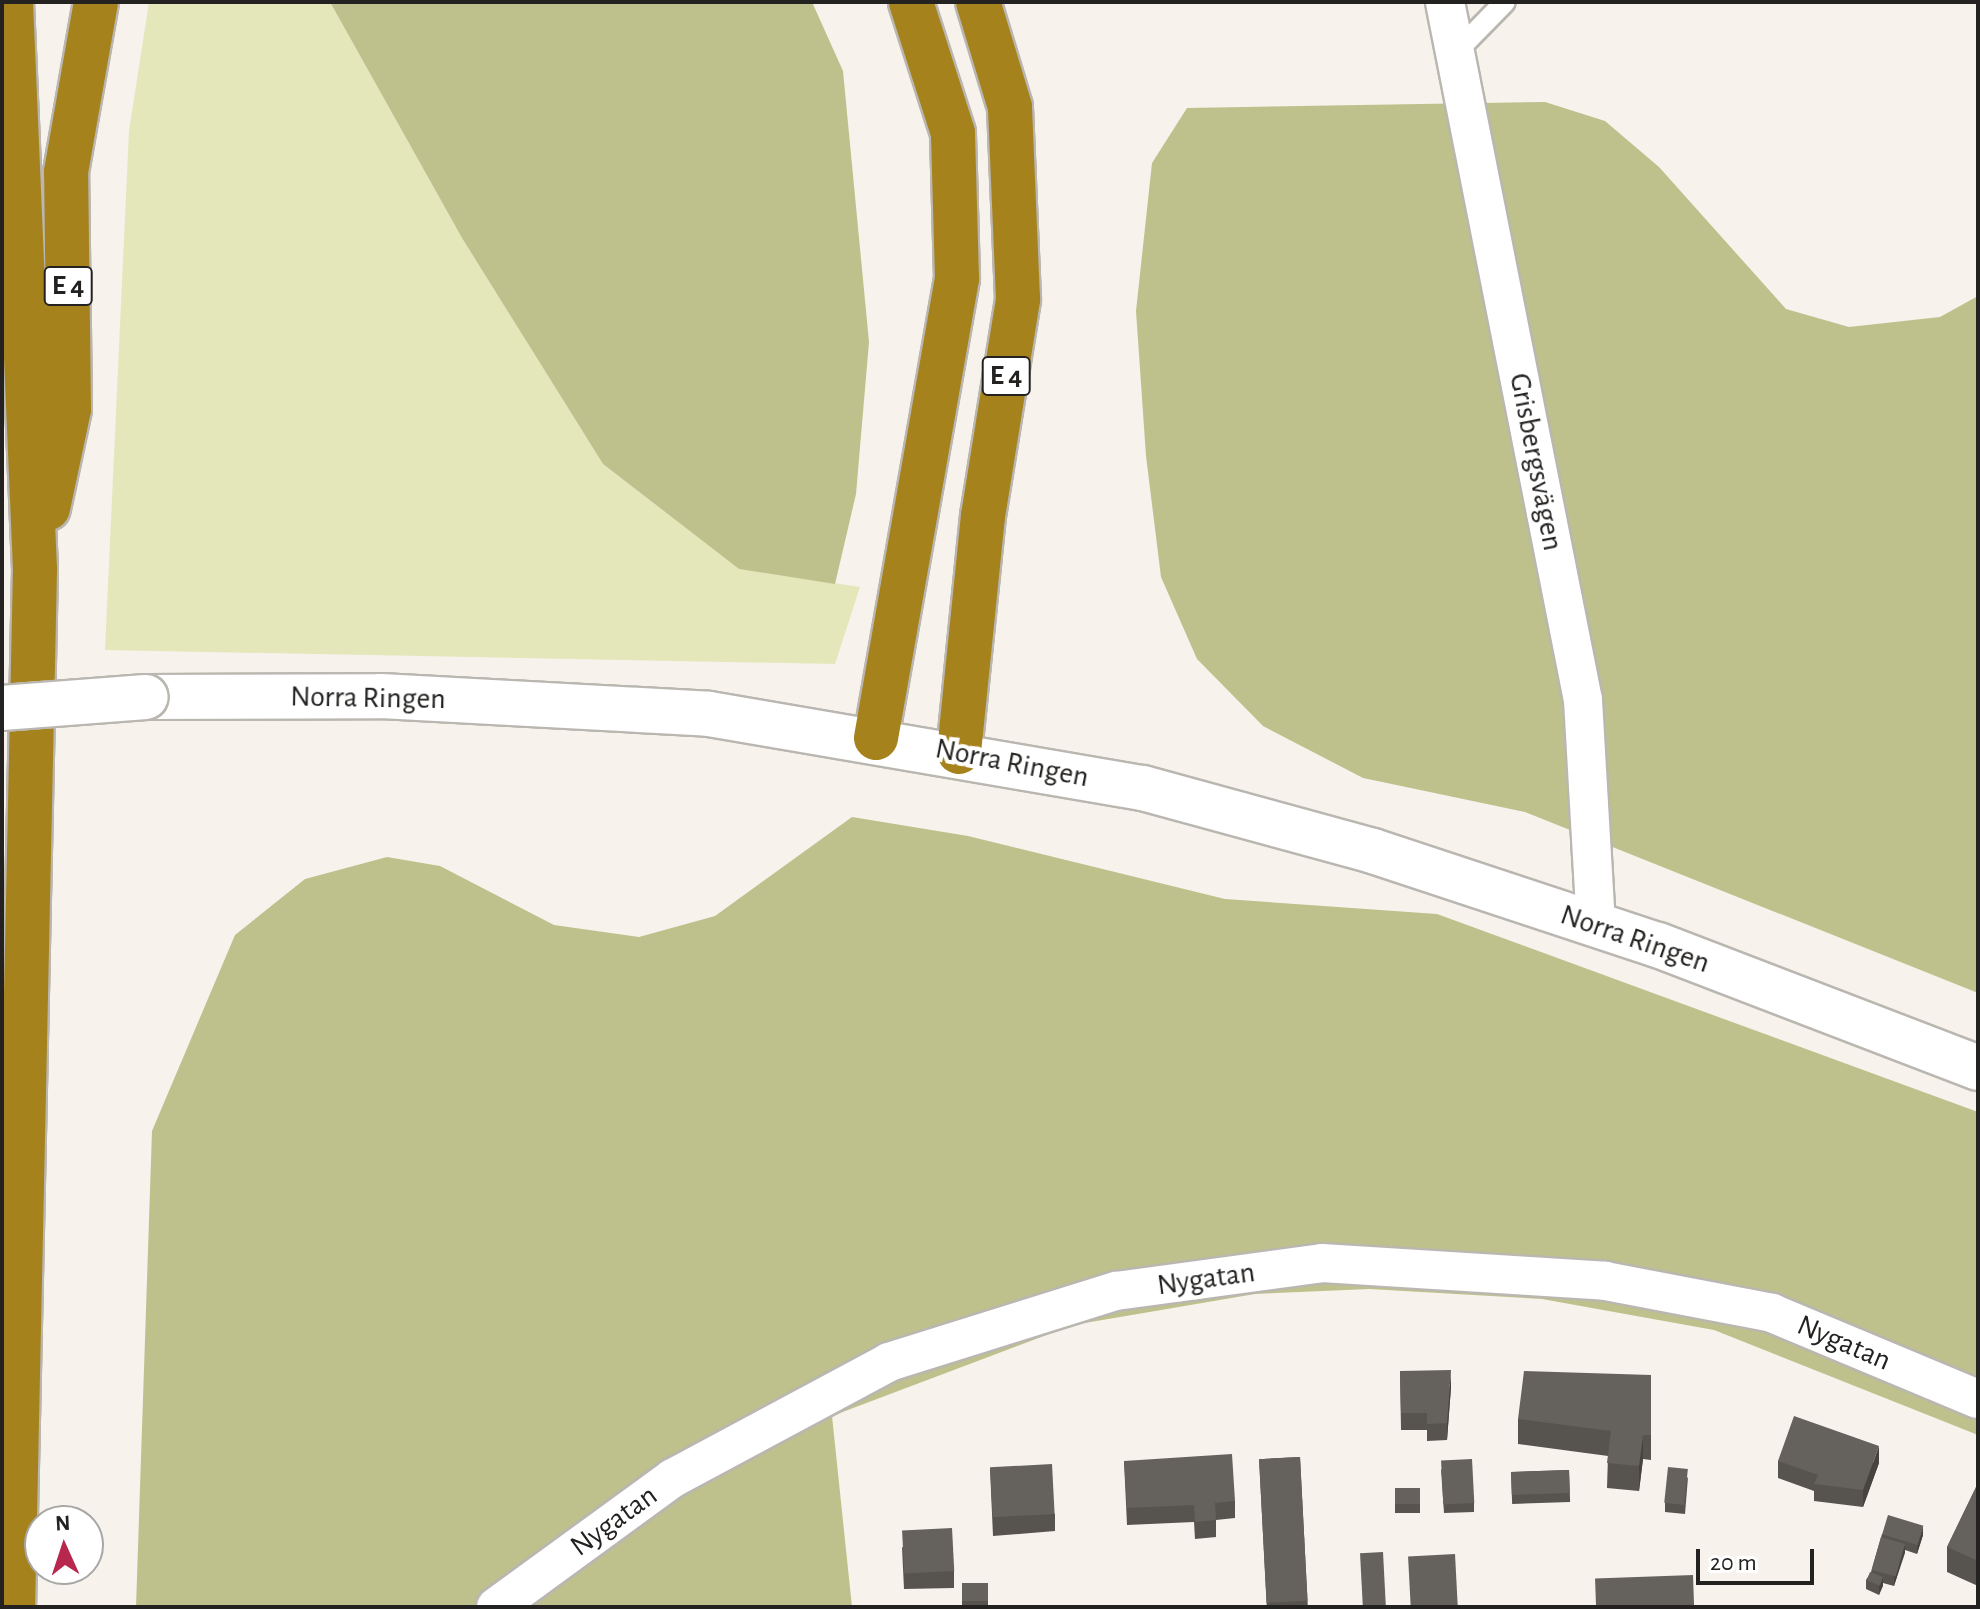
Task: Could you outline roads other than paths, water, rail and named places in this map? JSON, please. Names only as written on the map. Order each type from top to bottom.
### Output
[{"type":"highway","name":"E 4","points":[[11,2],[35,569],[13,1607]]},
{"type":"highway","name":"E 4","points":[[35,569],[69,409],[66,172],[96,2]]},
{"type":"highway","name":"E 4","points":[[876,738],[957,278],[953,133],[911,2]]},
{"type":"highway","name":"E 4","points":[[959,752],[983,516],[1018,299],[1010,107],[978,2]]},
{"type":"main road","name":"Norra Ringen","points":[[2,708],[146,697],[381,696],[694,713],[959,752],[1143,788],[1373,851],[1596,925],[1978,1068]]},
{"type":"street","name":"Grisbergsvägen","points":[[1445,2],[1583,700],[1596,925]]},
{"type":"street","name":"Nygatan","points":[[496,1607],[673,1478],[889,1362],[1116,1291],[1322,1263],[1605,1281],[1772,1313],[1978,1399]]},
{"type":"lane","points":[[1455,53],[1505,2]]}]
